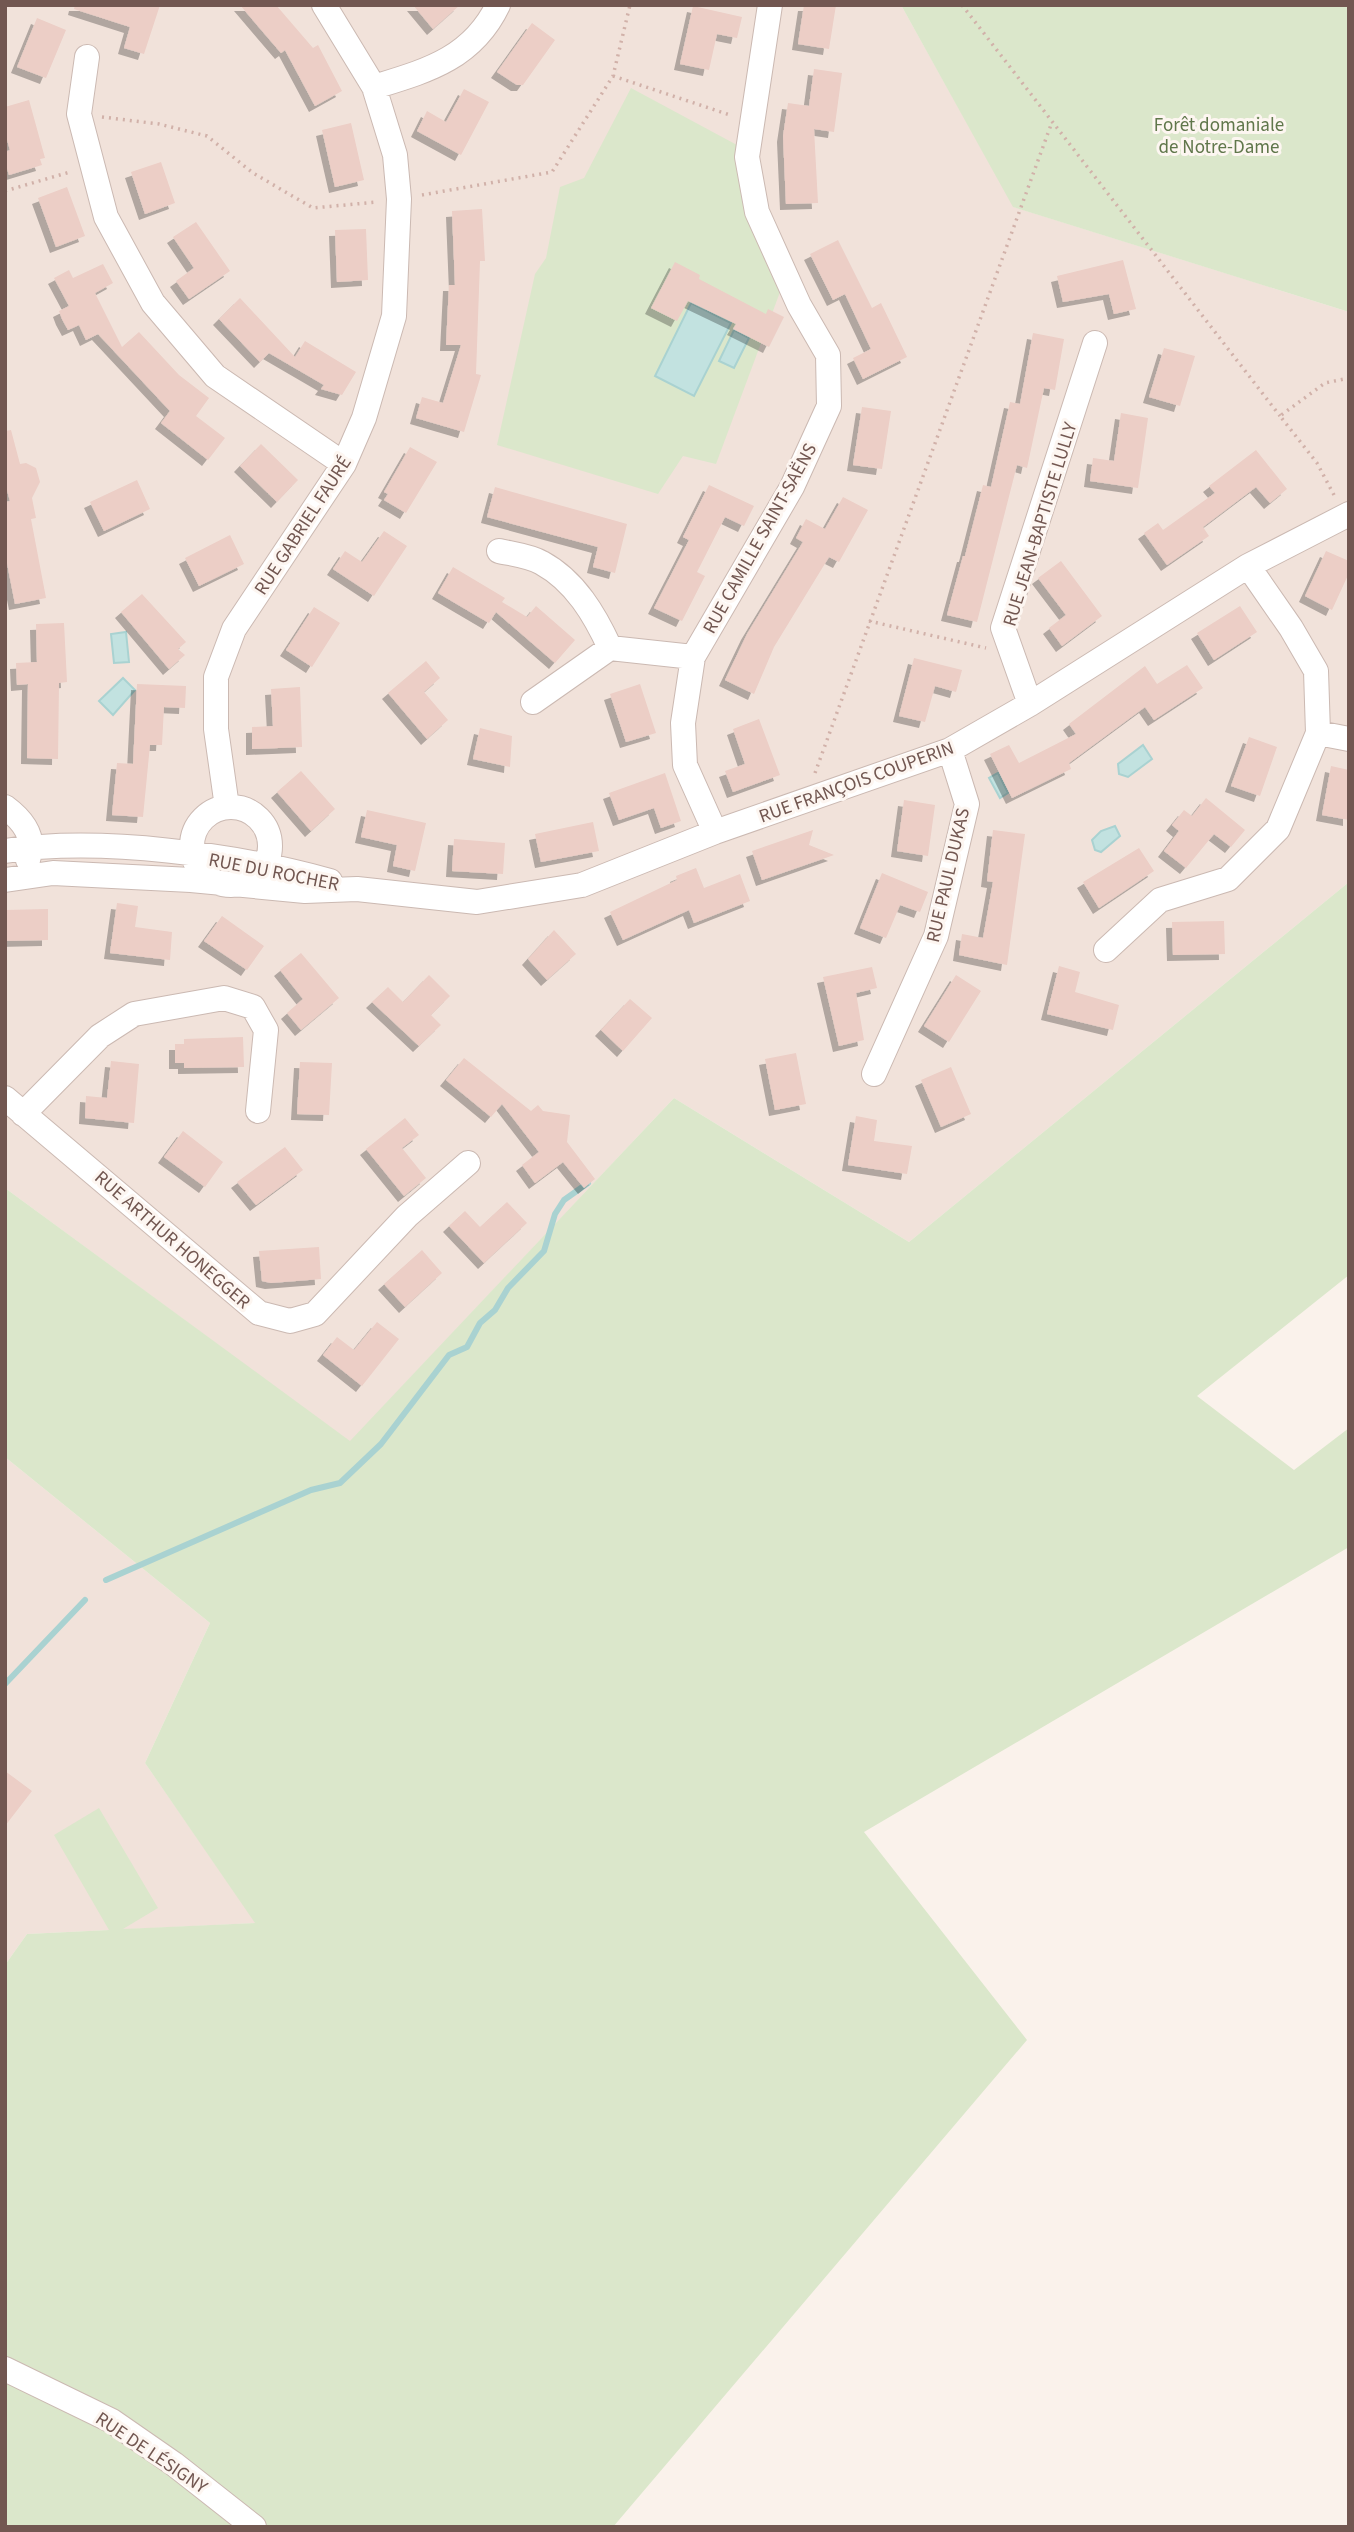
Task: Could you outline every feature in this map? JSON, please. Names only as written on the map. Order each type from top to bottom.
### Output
[{"type":"street","name":"RUE GABRIEL FAURÉ","points":[[227,807],[216,729],[216,677],[234,629],[344,464],[364,418],[394,316],[399,200],[395,155],[374,87],[324,5]]},
{"type":"street","points":[[374,87],[429,70],[462,52],[498,5]]},
{"type":"street","name":"RUE CAMILLE SAINT-SAËNS","points":[[715,832],[685,765],[683,723],[693,657],[792,487],[829,406],[828,355],[799,305],[757,212],[747,157],[770,5]]},
{"type":"street","points":[[87,57],[79,114],[92,166],[106,217],[153,303],[215,376],[344,464]]},
{"type":"street","name":"RUE JEAN-BAPTISTE LULLY","points":[[1030,704],[1003,628],[1095,343]]},
{"type":"street","name":"RUE FRANÇOIS COUPERIN","points":[[357,889],[477,902],[536,895],[582,885],[715,832],[950,750],[1030,704],[1248,566],[1347,514]]},
{"type":"street","points":[[499,551],[541,562],[572,588],[594,613],[610,648]]},
{"type":"street","points":[[1106,950],[1160,900],[1228,879],[1278,830],[1318,733],[1316,671],[1291,628],[1248,566]]},
{"type":"street","points":[[533,702],[610,648],[693,657]]},
{"type":"street","points":[[1318,733],[1349,740]]},
{"type":"street","name":"RUE PAUL DUKAS","points":[[874,1074],[936,936],[967,804],[950,750]]},
{"type":"street","points":[[5,807],[26,825],[32,847],[27,862],[5,878]]},
{"type":"street","points":[[227,807],[245,810],[265,828],[270,844],[264,867],[248,881],[227,885],[202,872],[193,856],[192,842],[198,825],[206,816],[227,807]]},
{"type":"street","name":"RUE DU ROCHER","points":[[5,851],[32,847],[117,846],[264,867],[357,889]]},
{"type":"street","name":"RUE DU ROCHER","points":[[5,878],[53,873],[305,891],[357,889]]},
{"type":"street","points":[[14,1106],[100,1036],[134,1014],[224,998],[253,1007],[266,1030],[258,1111]]},
{"type":"street","name":"RUE ARTHUR HONEGGER","points":[[14,1106],[260,1313],[290,1321],[315,1314],[407,1216],[468,1163]]},
{"type":"street","name":"RUE DE LÉSIGNY","points":[[5,2370],[112,2421],[174,2464],[254,2527]]},
{"type":"path","points":[[962,5],[1317,463],[1347,514]]},
{"type":"path","points":[[613,76],[752,123]]},
{"type":"path","points":[[818,796],[814,769],[1052,122]]},
{"type":"path","points":[[5,191],[92,166]]},
{"type":"path","points":[[1280,416],[1325,383],[1349,378]]},
{"type":"path","points":[[869,621],[1012,654]]},
{"type":"shaded area","points":[[5,5],[901,5],[1014,207],[1349,312],[1349,882],[909,1242],[674,1098],[350,1442],[5,1188]]},
{"type":"shaded area","points":[[5,1457],[210,1623],[145,1763],[256,1923],[27,1934],[5,1965]]},
{"type":"green space","name":"Forêt domaniale de Notre-Dame","points":[[901,5],[1349,5],[1349,312],[1013,207]]},
{"type":"green space","points":[[631,88],[737,145],[751,221],[780,292],[716,464],[683,456],[658,494],[497,445],[535,274],[546,258],[560,187],[584,178]]},
{"type":"green space","points":[[1349,882],[1349,1275],[1197,1396],[1294,1470],[1349,1428],[1349,1547],[864,1832],[1027,2040],[613,2527],[5,2527],[5,1965],[27,1934],[109,1930],[54,1835],[99,1808],[158,1908],[123,1929],[255,1923],[145,1763],[210,1623],[5,1457],[5,1188],[350,1441],[674,1098],[909,1242]]},
{"type":"water","points":[[691,303],[731,323],[694,396],[655,376]]},
{"type":"water","points":[[734,330],[749,338],[734,368],[719,361]]},
{"type":"water","points":[[126,632],[129,662],[114,663],[111,634]]},
{"type":"water","points":[[123,678],[135,690],[113,715],[99,701]]},
{"type":"water","points":[[1143,745],[1152,759],[1128,777],[1119,774],[1118,764]]},
{"type":"water","points":[[998,773],[1008,793],[1000,798],[989,778]]},
{"type":"water","points":[[1115,826],[1120,836],[1101,852],[1095,850],[1092,840],[1101,831]]},
{"type":"building","points":[[75,5],[160,5],[144,54],[124,48],[130,27],[74,9]]},
{"type":"building","points":[[240,5],[276,5],[313,48],[318,45],[342,91],[315,106],[285,50],[281,53]]},
{"type":"building","points":[[413,5],[460,5],[433,29]]},
{"type":"building","points":[[804,5],[836,5],[829,49],[798,44]]},
{"type":"building","points":[[693,6],[742,17],[737,38],[717,34],[709,70],[680,64]]},
{"type":"building","points":[[37,18],[66,30],[46,78],[17,67]]},
{"type":"building","points":[[532,23],[555,40],[523,85],[517,85],[497,72]]},
{"type":"building","points":[[814,69],[842,73],[834,132],[814,129],[818,203],[786,204],[783,136],[788,103],[809,106]]},
{"type":"building","points":[[464,89],[489,102],[461,155],[417,131],[427,111],[446,122]]},
{"type":"building","points":[[29,100],[45,158],[40,159],[42,165],[9,175],[5,162],[5,152],[10,150],[5,133],[5,107]]},
{"type":"building","points":[[351,123],[364,180],[335,187],[322,130]]},
{"type":"building","points":[[161,162],[175,203],[145,214],[131,172]]},
{"type":"building","points":[[67,187],[85,236],[56,247],[38,198]]},
{"type":"building","points":[[482,209],[485,261],[480,261],[476,374],[481,375],[464,432],[416,418],[422,397],[443,403],[461,345],[446,345],[449,285],[455,285],[452,211]]},
{"type":"building","points":[[196,222],[230,271],[189,299],[176,281],[194,268],[173,237]]},
{"type":"building","points":[[366,229],[368,280],[337,282],[335,230]]},
{"type":"building","points":[[838,240],[872,308],[881,303],[907,357],[863,379],[853,358],[871,349],[845,294],[833,300],[810,254]]},
{"type":"building","points":[[1123,260],[1136,309],[1114,314],[1109,294],[1063,302],[1057,276]]},
{"type":"building","points":[[675,262],[700,275],[699,279],[766,314],[768,309],[784,317],[769,347],[733,329],[736,324],[688,301],[677,321],[651,308]]},
{"type":"building","points":[[103,264],[113,283],[95,293],[122,347],[139,332],[179,375],[209,398],[196,416],[225,438],[208,460],[161,423],[170,411],[98,334],[86,340],[79,325],[68,330],[62,319],[59,311],[69,306],[54,278],[69,270],[73,278]]},
{"type":"building","points":[[240,298],[295,357],[305,341],[356,372],[342,395],[321,389],[324,385],[269,353],[260,362],[219,319]]},
{"type":"building","points":[[1033,333],[1064,339],[1055,390],[1044,388],[1027,468],[1017,465],[977,622],[947,615],[983,485],[991,487],[1010,402],[1020,404]]},
{"type":"building","points":[[1164,348],[1195,356],[1180,406],[1149,397]]},
{"type":"building","points":[[862,407],[891,411],[882,469],[853,465]]},
{"type":"building","points":[[1121,413],[1148,418],[1138,488],[1090,481],[1093,458],[1114,461]]},
{"type":"building","points":[[11,430],[20,464],[26,463],[36,468],[40,482],[32,498],[36,518],[31,519],[46,598],[15,604],[5,553],[5,502],[10,501],[5,483],[5,431]]},
{"type":"building","points":[[261,444],[298,480],[277,502],[240,466]]},
{"type":"building","points":[[410,447],[437,462],[406,513],[384,500],[388,494],[384,492]]},
{"type":"building","points":[[1256,450],[1287,489],[1270,503],[1256,487],[1203,527],[1209,536],[1167,565],[1144,533],[1158,523],[1163,530],[1215,493],[1209,486]]},
{"type":"building","points":[[137,480],[150,509],[104,531],[90,502]]},
{"type":"building","points":[[709,485],[754,506],[744,526],[725,517],[697,572],[705,576],[682,621],[654,608],[689,540],[683,537]]},
{"type":"building","points":[[495,487],[627,524],[615,573],[593,567],[598,547],[487,517]]},
{"type":"building","points":[[843,497],[868,510],[839,562],[829,557],[774,647],[754,694],[725,680],[747,634],[803,542],[796,538],[806,519],[825,529]]},
{"type":"building","points":[[384,531],[407,546],[374,596],[333,569],[345,551],[362,562]]},
{"type":"building","points":[[230,535],[244,564],[199,586],[185,558]]},
{"type":"building","points":[[1326,551],[1349,561],[1349,573],[1332,610],[1305,596]]},
{"type":"building","points":[[1061,561],[1102,616],[1062,646],[1049,628],[1066,615],[1038,578]]},
{"type":"building","points":[[453,567],[505,598],[502,602],[527,617],[536,606],[575,640],[555,663],[496,612],[489,623],[438,593]]},
{"type":"building","points":[[142,594],[186,642],[178,649],[185,655],[169,669],[121,612]]},
{"type":"building","points":[[1240,606],[1257,632],[1214,660],[1197,633]]},
{"type":"building","points":[[314,607],[340,623],[312,667],[286,650]]},
{"type":"building","points":[[64,623],[67,682],[59,683],[58,759],[27,758],[28,684],[17,685],[16,663],[37,662],[36,624]]},
{"type":"building","points":[[914,658],[962,670],[956,692],[935,686],[925,722],[899,716]]},
{"type":"building","points":[[426,661],[440,678],[424,692],[448,720],[427,739],[388,693]]},
{"type":"building","points":[[1187,665],[1203,688],[1154,720],[1145,707],[1069,763],[1071,769],[1012,798],[990,754],[1009,745],[1019,763],[1076,734],[1069,724],[1145,666],[1157,684]]},
{"type":"building","points":[[137,684],[186,686],[185,708],[164,707],[162,745],[150,745],[143,817],[112,815],[117,763],[133,764]]},
{"type":"building","points":[[640,684],[656,733],[626,742],[610,694]]},
{"type":"building","points":[[300,687],[302,747],[252,749],[252,727],[273,726],[271,689]]},
{"type":"building","points":[[759,719],[780,775],[733,792],[725,771],[745,764],[733,729]]},
{"type":"building","points":[[480,728],[512,736],[510,767],[473,759]]},
{"type":"building","points":[[1249,737],[1277,747],[1260,796],[1231,786]]},
{"type":"building","points":[[1331,766],[1349,770],[1349,820],[1322,815]]},
{"type":"building","points":[[301,771],[335,809],[311,831],[277,792]]},
{"type":"building","points":[[665,773],[681,821],[661,828],[654,808],[619,820],[609,793]]},
{"type":"building","points":[[1206,798],[1245,830],[1231,847],[1214,834],[1186,868],[1164,851],[1179,831],[1172,825],[1184,810],[1192,816]]},
{"type":"building","points":[[904,800],[935,805],[928,856],[897,851]]},
{"type":"building","points":[[367,810],[426,823],[415,871],[393,866],[397,845],[361,837]]},
{"type":"building","points":[[593,822],[599,851],[541,862],[535,834]]},
{"type":"building","points":[[813,830],[809,845],[834,855],[762,880],[752,851]]},
{"type":"building","points":[[993,830],[1025,834],[1007,965],[959,955],[962,934],[983,938],[993,882],[987,881]]},
{"type":"building","points":[[454,839],[505,843],[503,874],[452,871]]},
{"type":"building","points":[[1139,848],[1154,871],[1099,908],[1083,882]]},
{"type":"building","points":[[696,868],[704,888],[740,874],[750,901],[694,923],[689,910],[623,940],[610,912]]},
{"type":"building","points":[[882,873],[928,892],[920,912],[900,905],[886,938],[860,928]]},
{"type":"building","points":[[117,903],[138,906],[135,927],[172,932],[170,960],[110,953]]},
{"type":"building","points":[[48,909],[48,940],[5,941],[5,910]]},
{"type":"building","points":[[222,916],[264,946],[247,970],[204,941]]},
{"type":"building","points":[[1224,921],[1225,954],[1173,955],[1172,922]]},
{"type":"building","points":[[554,930],[576,954],[547,980],[528,959]]},
{"type":"building","points":[[301,953],[339,998],[301,1030],[287,1013],[303,999],[280,970]]},
{"type":"building","points":[[1059,966],[1080,972],[1075,992],[1119,1005],[1113,1030],[1047,1014]]},
{"type":"building","points":[[872,967],[877,988],[856,993],[864,1040],[839,1046],[823,977]]},
{"type":"building","points":[[429,975],[450,996],[431,1015],[441,1025],[419,1046],[372,1002],[388,987],[403,1002]]},
{"type":"building","points":[[956,975],[981,991],[949,1042],[924,1026]]},
{"type":"building","points":[[630,999],[652,1018],[623,1051],[601,1030]]},
{"type":"building","points":[[243,1037],[244,1067],[184,1068],[184,1063],[175,1063],[175,1044],[184,1044],[184,1039]]},
{"type":"building","points":[[796,1053],[806,1104],[775,1110],[765,1059]]},
{"type":"building","points":[[464,1058],[531,1111],[538,1105],[543,1111],[570,1115],[567,1142],[595,1179],[584,1188],[563,1162],[535,1183],[522,1165],[539,1152],[502,1104],[491,1117],[446,1080]]},
{"type":"building","points":[[111,1061],[139,1064],[134,1123],[85,1118],[86,1096],[107,1098]]},
{"type":"building","points":[[300,1062],[332,1063],[329,1115],[297,1114]]},
{"type":"building","points":[[951,1067],[971,1114],[941,1127],[921,1080]]},
{"type":"building","points":[[856,1116],[877,1120],[874,1141],[912,1146],[907,1174],[848,1165]]},
{"type":"building","points":[[405,1118],[419,1135],[402,1148],[426,1178],[404,1196],[366,1149]]},
{"type":"building","points":[[183,1131],[223,1162],[205,1187],[164,1157]]},
{"type":"building","points":[[285,1147],[303,1170],[256,1205],[237,1182]]},
{"type":"building","points":[[507,1202],[527,1223],[484,1263],[449,1226],[465,1211],[480,1227]]},
{"type":"building","points":[[319,1247],[321,1279],[271,1283],[262,1281],[259,1251]]},
{"type":"building","points":[[422,1250],[442,1273],[405,1307],[384,1284]]},
{"type":"building","points":[[377,1322],[399,1339],[362,1386],[323,1355],[337,1337],[354,1350]]},
{"type":"building","points":[[5,1771],[32,1791],[5,1826]]},
{"type":"waterway","points":[[106,1580],[311,1490],[340,1483],[381,1444],[449,1355],[467,1347],[480,1323],[495,1310],[508,1288],[544,1251],[555,1214],[564,1200],[588,1183]]},
{"type":"waterway","points":[[5,1684],[85,1600]]}]
